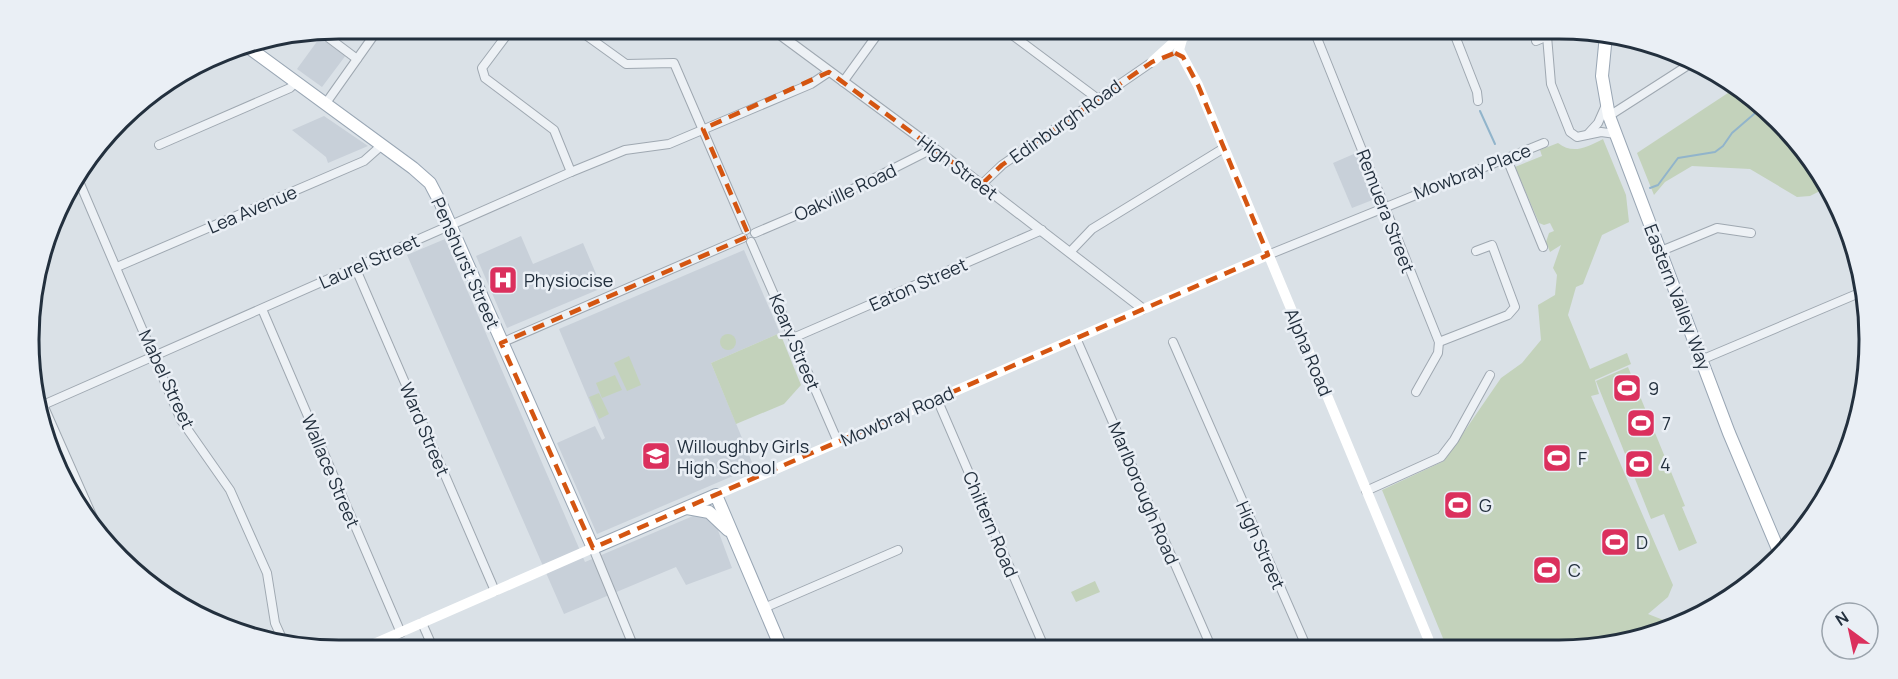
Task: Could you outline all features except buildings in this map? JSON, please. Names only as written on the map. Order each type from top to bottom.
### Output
[{"type":"main road","points":[[1152,62],[1185,39]]},
{"type":"main road","points":[[1152,62],[1186,39]]},
{"type":"main road","points":[[1164,55],[1175,52],[1183,57],[1189,39]]},
{"type":"main road","name":"Alpha Road","points":[[1190,39],[1183,57],[1224,148],[1428,640]]},
{"type":"main road","name":"Eastern Valley Way","points":[[1605,43],[1601,64],[1608,110],[1616,134],[1701,360],[1777,546]]},
{"type":"main road","name":"Penshurst Street","points":[[254,51],[430,183],[592,548]]},
{"type":"main road","name":"Mowbray Road","points":[[384,640],[1268,255]]},
{"type":"main road","points":[[716,495],[778,640]]},
{"type":"main road","points":[[683,509],[709,512],[733,535]]},
{"type":"street","points":[[331,39],[357,59]]},
{"type":"street","points":[[326,103],[371,39]]},
{"type":"street","points":[[504,39],[482,68],[485,78],[554,130],[571,172]]},
{"type":"street","points":[[501,343],[743,238],[746,230],[674,63],[626,64],[591,39]]},
{"type":"street","name":"High Street","points":[[786,39],[1071,251],[1143,309]]},
{"type":"street","points":[[843,82],[874,39]]},
{"type":"street","points":[[1018,39],[1098,99]]},
{"type":"street","name":"Remuera Street","points":[[1317,39],[1439,342]]},
{"type":"street","points":[[1456,39],[1477,92],[1478,101]]},
{"type":"street","points":[[1547,39],[1550,79],[1559,106],[1573,135],[1601,132],[1616,134]]},
{"type":"street","name":"Edinburgh Road","points":[[982,184],[1002,165],[1152,62]]},
{"type":"street","points":[[1587,135],[1608,110],[1684,67]]},
{"type":"street","name":"Laurel Street","points":[[46,404],[571,172],[625,150],[669,144],[811,84],[829,72]]},
{"type":"street","points":[[159,145],[290,88],[296,82]]},
{"type":"street","name":"Mowbray Place","points":[[1268,255],[1383,206],[1544,143]]},
{"type":"street","name":"Lea Avenue","points":[[117,267],[364,161],[382,145]]},
{"type":"street","name":"Oakville Road","points":[[755,233],[823,204],[934,148]]},
{"type":"street","points":[[1071,251],[1092,229],[1224,148]]},
{"type":"street","points":[[1507,159],[1542,247]]},
{"type":"street","name":"Mabel Street","points":[[81,186],[181,420],[230,490],[267,573],[275,623],[280,634]]},
{"type":"street","points":[[1661,251],[1717,228],[1751,233]]},
{"type":"street","points":[[743,238],[751,242],[755,233],[746,230]]},
{"type":"street","name":"Eaton Street","points":[[793,338],[1042,230]]},
{"type":"street","name":"Keary Street","points":[[751,242],[838,441]]},
{"type":"street","points":[[1416,392],[1438,353],[1439,342],[1508,315],[1515,306],[1492,245],[1476,250]]},
{"type":"street","name":"Ward Street","points":[[355,267],[495,591]]},
{"type":"street","points":[[1701,360],[1855,295]]},
{"type":"street","name":"Wallace Street","points":[[262,309],[401,633]]},
{"type":"street","name":"Marlborough Road","points":[[1076,338],[1208,640]]},
{"type":"street","name":"High Street","points":[[1173,342],[1303,640]]},
{"type":"street","points":[[1366,491],[1441,457],[1454,440],[1490,375]]},
{"type":"street","name":"Chiltern Road","points":[[937,399],[1041,640]]},
{"type":"street","points":[[51,422],[83,496]]},
{"type":"street","name":"Penshurst Street","points":[[592,548],[631,640]]},
{"type":"street","points":[[764,608],[898,550]]},
{"type":"street","points":[[422,623],[430,640]]},
{"type":"highlighted area","points":[[1175,53],[1183,57],[1198,85],[1268,255],[593,548],[501,343],[749,236],[703,129],[829,72],[982,184],[1002,165],[1152,62]]},
{"type":"shaded area","points":[[318,40],[326,40],[346,55],[322,87],[297,69]]},
{"type":"shaded area","points":[[324,116],[368,146],[328,163],[326,157],[292,130]]},
{"type":"shaded area","points":[[1356,153],[1375,199],[1352,208],[1333,163]]},
{"type":"shaded area","points":[[521,236],[533,264],[583,243],[602,288],[507,328],[476,256]]},
{"type":"shaded area","points":[[445,239],[585,562],[693,516],[706,518],[716,525],[732,568],[686,585],[676,567],[564,614],[407,255]]},
{"type":"shaded area","points":[[744,250],[780,333],[711,363],[754,467],[597,534],[557,443],[595,426],[602,440],[605,438],[559,329]]},
{"type":"green space","points":[[1729,93],[1757,114],[1784,141],[1820,191],[1810,196],[1797,197],[1750,169],[1692,166],[1665,182],[1654,195],[1637,153]]},
{"type":"green space","points":[[1603,139],[1626,195],[1629,222],[1602,235],[1583,284],[1576,287],[1568,315],[1590,369],[1627,353],[1631,364],[1595,380],[1599,394],[1591,396],[1673,585],[1668,597],[1648,614],[1664,620],[1636,630],[1578,639],[1444,640],[1382,490],[1444,461],[1501,378],[1522,363],[1541,340],[1538,305],[1555,295],[1557,275],[1553,268],[1561,245],[1550,252],[1546,242],[1549,233],[1554,231],[1550,223],[1544,225],[1539,223],[1515,167],[1542,156],[1540,150],[1558,143],[1569,149],[1586,147]]},
{"type":"green space","points":[[780,333],[801,385],[784,404],[736,424],[711,363]]},
{"type":"green space","points":[[728,334],[734,336],[736,342],[734,348],[728,350],[722,348],[720,342],[722,336]]},
{"type":"green space","points":[[629,356],[641,385],[627,391],[614,363]]},
{"type":"green space","points":[[1628,367],[1685,506],[1682,507],[1697,543],[1679,551],[1664,514],[1651,519],[1596,381]]},
{"type":"green space","points":[[615,375],[622,390],[602,398],[596,383]]},
{"type":"green space","points":[[599,393],[609,414],[599,419],[589,397]]},
{"type":"green space","points":[[1095,581],[1100,592],[1076,602],[1071,592]]},
{"type":"waterway","points":[[1480,111],[1495,144]]},
{"type":"waterway","points":[[1650,188],[1658,185],[1678,158],[1715,152],[1723,146],[1732,133],[1755,113]]},
{"type":"place","name":"Physiocise","points":[[503,280]]},
{"type":"place","name":"9","points":[[1627,388]]},
{"type":"place","name":"7","points":[[1641,423]]},
{"type":"place","name":"Willoughby Girls High School","points":[[656,456]]},
{"type":"place","name":"F","points":[[1557,458]]},
{"type":"place","name":"4","points":[[1639,464]]},
{"type":"place","name":"G","points":[[1458,505]]},
{"type":"place","name":"D","points":[[1615,542]]},
{"type":"place","name":"C","points":[[1547,570]]}]
